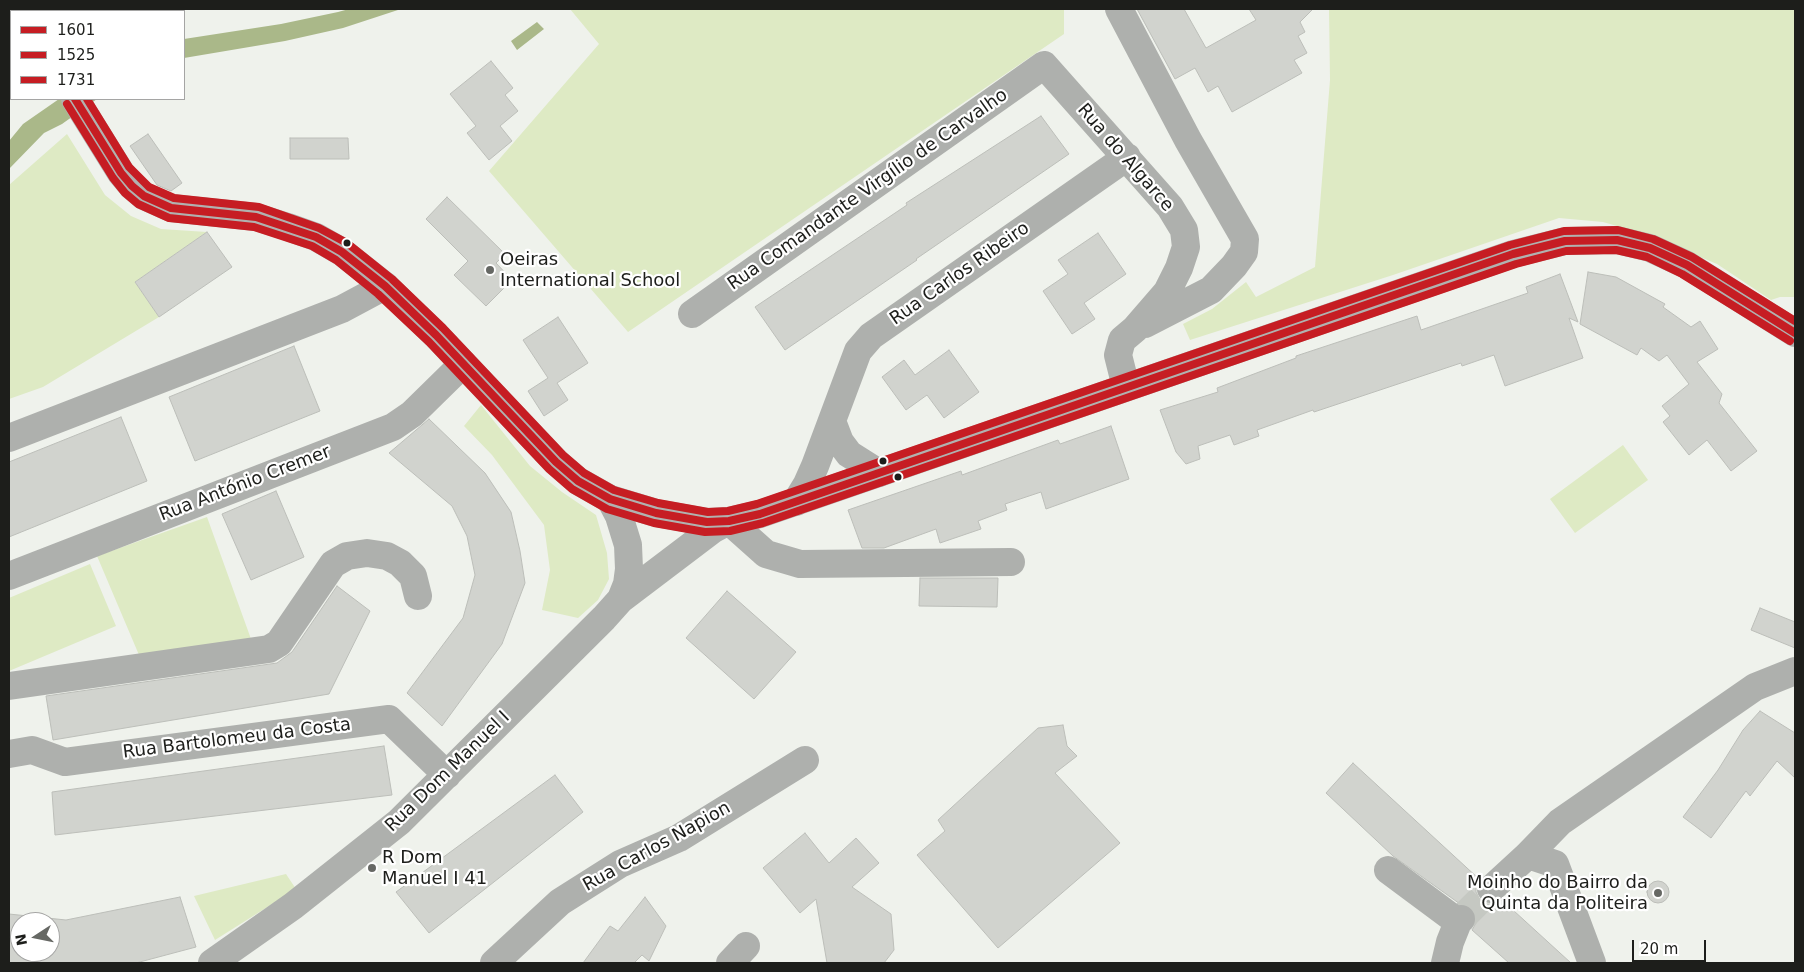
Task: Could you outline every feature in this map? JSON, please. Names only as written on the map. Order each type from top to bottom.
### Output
[{"type":"main road","points":[[48,9],[56,10]]},
{"type":"main road","points":[[82,109],[121,173],[144,196],[171,208],[256,218],[288,227],[316,237],[342,252],[385,286],[436,334],[556,462],[578,481],[610,499],[656,513],[707,522],[729,521],[760,514],[1513,254],[1565,242],[1617,240],[1650,248],[1688,266],[1795,332]]},
{"type":"street","points":[[1119,9],[1188,140],[1245,239],[1244,252],[1234,266],[1211,290],[1134,329]]},
{"type":"street","name":"Rua do Algarce","points":[[1044,65],[1170,207],[1184,230],[1186,247],[1179,268],[1167,292],[1122,340],[1118,355],[1126,387]]},
{"type":"street","name":"Rua Comandante Virgílio de Carvalho","points":[[692,314],[1044,65]]},
{"type":"street","name":"Rua Carlos Ribeiro","points":[[796,502],[811,475],[858,351],[871,336],[1127,158]]},
{"type":"street","points":[[9,438],[342,309],[385,286]]},
{"type":"street","name":"Rua António Cremer","points":[[9,576],[393,426],[412,414],[463,364]]},
{"type":"street","points":[[832,421],[840,442],[848,454],[879,473]]},
{"type":"street","name":"Rua Dom Manuel I","points":[[610,499],[620,516],[628,545],[629,569],[627,584],[621,599]]},
{"type":"street","points":[[729,521],[766,554],[800,564],[1011,562]]},
{"type":"street","name":"Rua Dom Manuel I","points":[[212,963],[293,906],[399,822],[621,599],[712,530],[729,521]]},
{"type":"street","points":[[9,686],[269,649],[279,643],[333,564],[347,556],[367,553],[387,556],[400,563],[413,576],[418,596]]},
{"type":"street","points":[[1490,889],[1528,855],[1560,822],[1755,687],[1795,671]]},
{"type":"street","name":"Rua Bartolomeu da Costa","points":[[9,754],[32,750],[64,762],[389,719],[446,775]]},
{"type":"street","name":"Rua Carlos Napion","points":[[494,963],[560,902],[620,864],[679,838],[805,760]]},
{"type":"street","points":[[1528,855],[1555,864],[1592,963]]},
{"type":"street","points":[[1388,870],[1459,921],[1450,942],[1445,963]]},
{"type":"shaded area","points":[[349,9],[401,9],[343,28],[285,41],[185,58],[185,39],[281,24]]},
{"type":"shaded area","points":[[570,9],[1064,9],[1064,34],[628,332],[489,171],[599,44]]},
{"type":"shaded area","points":[[1329,9],[1795,9],[1795,297],[1780,297],[1771,300],[1717,264],[1645,234],[1603,222],[1559,218],[1393,275],[1190,340],[1183,324],[1212,309],[1246,282],[1256,297],[1315,267],[1330,80]]},
{"type":"shaded area","points":[[537,22],[544,29],[517,50],[511,41]]},
{"type":"shaded area","points":[[58,100],[96,100],[62,124],[44,133],[9,169],[9,141],[23,124]]},
{"type":"shaded area","points":[[67,134],[105,195],[131,216],[161,229],[207,232],[135,282],[159,317],[43,387],[9,399],[9,185]]},
{"type":"shaded area","points":[[481,405],[530,466],[562,492],[596,515],[607,553],[609,579],[598,600],[578,618],[542,610],[550,570],[544,525],[492,455],[464,426]]},
{"type":"shaded area","points":[[1623,445],[1648,480],[1575,533],[1550,499]]},
{"type":"shaded area","points":[[207,517],[251,639],[139,655],[97,556]]},
{"type":"shaded area","points":[[90,564],[116,626],[9,671],[9,598]]},
{"type":"shaded area","points":[[286,874],[296,889],[215,940],[194,896]]},
{"type":"building","points":[[1137,9],[1184,9],[1206,48],[1256,20],[1249,9],[1313,9],[1300,22],[1305,32],[1298,36],[1307,53],[1294,60],[1302,73],[1232,112],[1218,86],[1208,92],[1195,68],[1175,79]]},
{"type":"building","points":[[491,61],[513,88],[505,95],[518,111],[500,126],[512,141],[489,160],[467,133],[476,126],[450,94]]},
{"type":"building","points":[[1041,116],[1069,154],[785,350],[755,307],[907,205],[906,203]]},
{"type":"building","points":[[148,134],[182,183],[171,191],[157,185],[130,146]]},
{"type":"building","points":[[290,138],[348,138],[349,159],[290,159]]},
{"type":"building","points":[[447,197],[505,254],[496,263],[512,280],[486,306],[454,275],[468,261],[426,219]]},
{"type":"building","points":[[207,232],[232,267],[159,317],[135,282]]},
{"type":"building","points":[[1098,233],[1126,274],[1084,303],[1095,319],[1072,334],[1043,291],[1068,274],[1058,260]]},
{"type":"building","points":[[1588,272],[1616,277],[1665,304],[1663,307],[1691,327],[1700,321],[1718,349],[1697,362],[1722,394],[1719,403],[1757,451],[1731,471],[1707,440],[1689,455],[1663,422],[1670,416],[1662,406],[1689,384],[1667,355],[1659,361],[1641,348],[1637,355],[1580,324]]},
{"type":"building","points":[[1560,274],[1578,322],[1569,318],[1583,358],[1505,386],[1494,355],[1462,366],[1461,363],[1314,412],[1313,410],[1257,430],[1259,436],[1234,445],[1230,435],[1198,446],[1200,459],[1186,464],[1176,452],[1160,410],[1218,392],[1217,388],[1296,358],[1296,356],[1417,316],[1421,330],[1528,293],[1526,287]]},
{"type":"building","points":[[558,317],[588,363],[557,383],[568,400],[544,416],[528,391],[548,378],[523,340]]},
{"type":"building","points":[[294,346],[320,411],[195,461],[169,397]]},
{"type":"building","points":[[949,350],[979,392],[944,418],[927,395],[906,410],[882,377],[904,360],[915,375]]},
{"type":"building","points":[[121,417],[147,481],[9,537],[9,462]]},
{"type":"building","points":[[429,419],[485,473],[511,512],[525,583],[502,644],[442,726],[407,693],[463,618],[475,575],[467,536],[452,506],[389,453]]},
{"type":"building","points":[[1111,426],[1129,479],[1046,509],[1041,492],[1005,504],[1007,510],[978,521],[981,529],[940,543],[936,529],[884,548],[862,548],[848,510],[961,471],[962,475],[1058,440],[1060,444]]},
{"type":"building","points":[[276,491],[304,557],[251,580],[222,514]]},
{"type":"building","points":[[920,578],[998,578],[997,607],[919,606]]},
{"type":"building","points":[[337,586],[370,611],[329,694],[53,740],[46,696],[277,663],[292,652]]},
{"type":"building","points":[[727,591],[796,652],[754,699],[686,638]]},
{"type":"building","points":[[1760,608],[1795,622],[1795,648],[1751,630]]},
{"type":"building","points":[[1760,711],[1795,733],[1795,778],[1777,761],[1750,796],[1746,791],[1711,838],[1683,817],[1718,770],[1743,730]]},
{"type":"building","points":[[1063,725],[1067,746],[1077,756],[1055,773],[1120,843],[998,948],[917,855],[945,831],[938,820],[1038,728]]},
{"type":"building","points":[[384,746],[392,795],[55,835],[52,792]]},
{"type":"building","points":[[1353,763],[1479,879],[1476,885],[1476,892],[1480,900],[1486,904],[1494,904],[1502,900],[1571,963],[1509,963],[1472,930],[1476,923],[1476,915],[1472,908],[1466,904],[1460,904],[1393,856],[1326,793]]},
{"type":"building","points":[[555,775],[583,812],[429,933],[396,892]]},
{"type":"building","points":[[805,833],[829,863],[856,838],[879,863],[852,887],[891,914],[894,950],[884,963],[827,963],[816,899],[800,913],[763,868]]},
{"type":"building","name":"Moinho do Bairro da Quinta da Politeira","points":[[1658,881],[1666,884],[1669,892],[1666,900],[1658,903],[1650,900],[1647,892],[1650,884]]},
{"type":"building","points":[[180,897],[196,947],[136,963],[9,963],[9,914],[10,962],[60,962],[60,919],[66,920]]},
{"type":"building","points":[[645,897],[666,926],[649,961],[642,955],[634,963],[583,963],[610,926],[618,931]]},
{"type":"tunnel","points":[[1461,919],[1491,889]]},
{"type":"transit line","name":"1601","points":[[76,100],[121,173],[144,196],[171,208],[256,217],[316,237],[342,252],[385,286],[436,335],[556,462],[578,481],[610,499],[656,513],[707,522],[729,521],[760,514],[1513,254],[1565,241],[1617,240],[1650,248],[1687,265],[1795,333]]},
{"type":"transit line","name":"1731","points":[[88,100],[129,167],[149,187],[174,198],[259,207],[319,228],[347,243],[392,279],[443,328],[563,455],[584,473],[614,490],[658,503],[708,512],[728,511],[757,504],[1510,245],[1564,231],[1618,230],[1653,239],[1692,257],[1795,321]]},
{"type":"transit line","name":"1525","points":[[67,104],[113,178],[125,193],[138,204],[169,218],[254,227],[312,246],[336,260],[378,294],[429,342],[549,469],[572,489],[607,509],[654,523],[705,532],[730,531],[763,523],[1516,264],[1566,251],[1616,250],[1647,257],[1682,274],[1790,341]]},
{"type":"place","name":"Oeiras International School","points":[[490,270]]},
{"type":"place","name":"R Dom Manuel I 41","points":[[372,868]]},
{"type":"place","name":"Moinho do Bairro da Quinta da Politeira","points":[[1658,893]]}]
